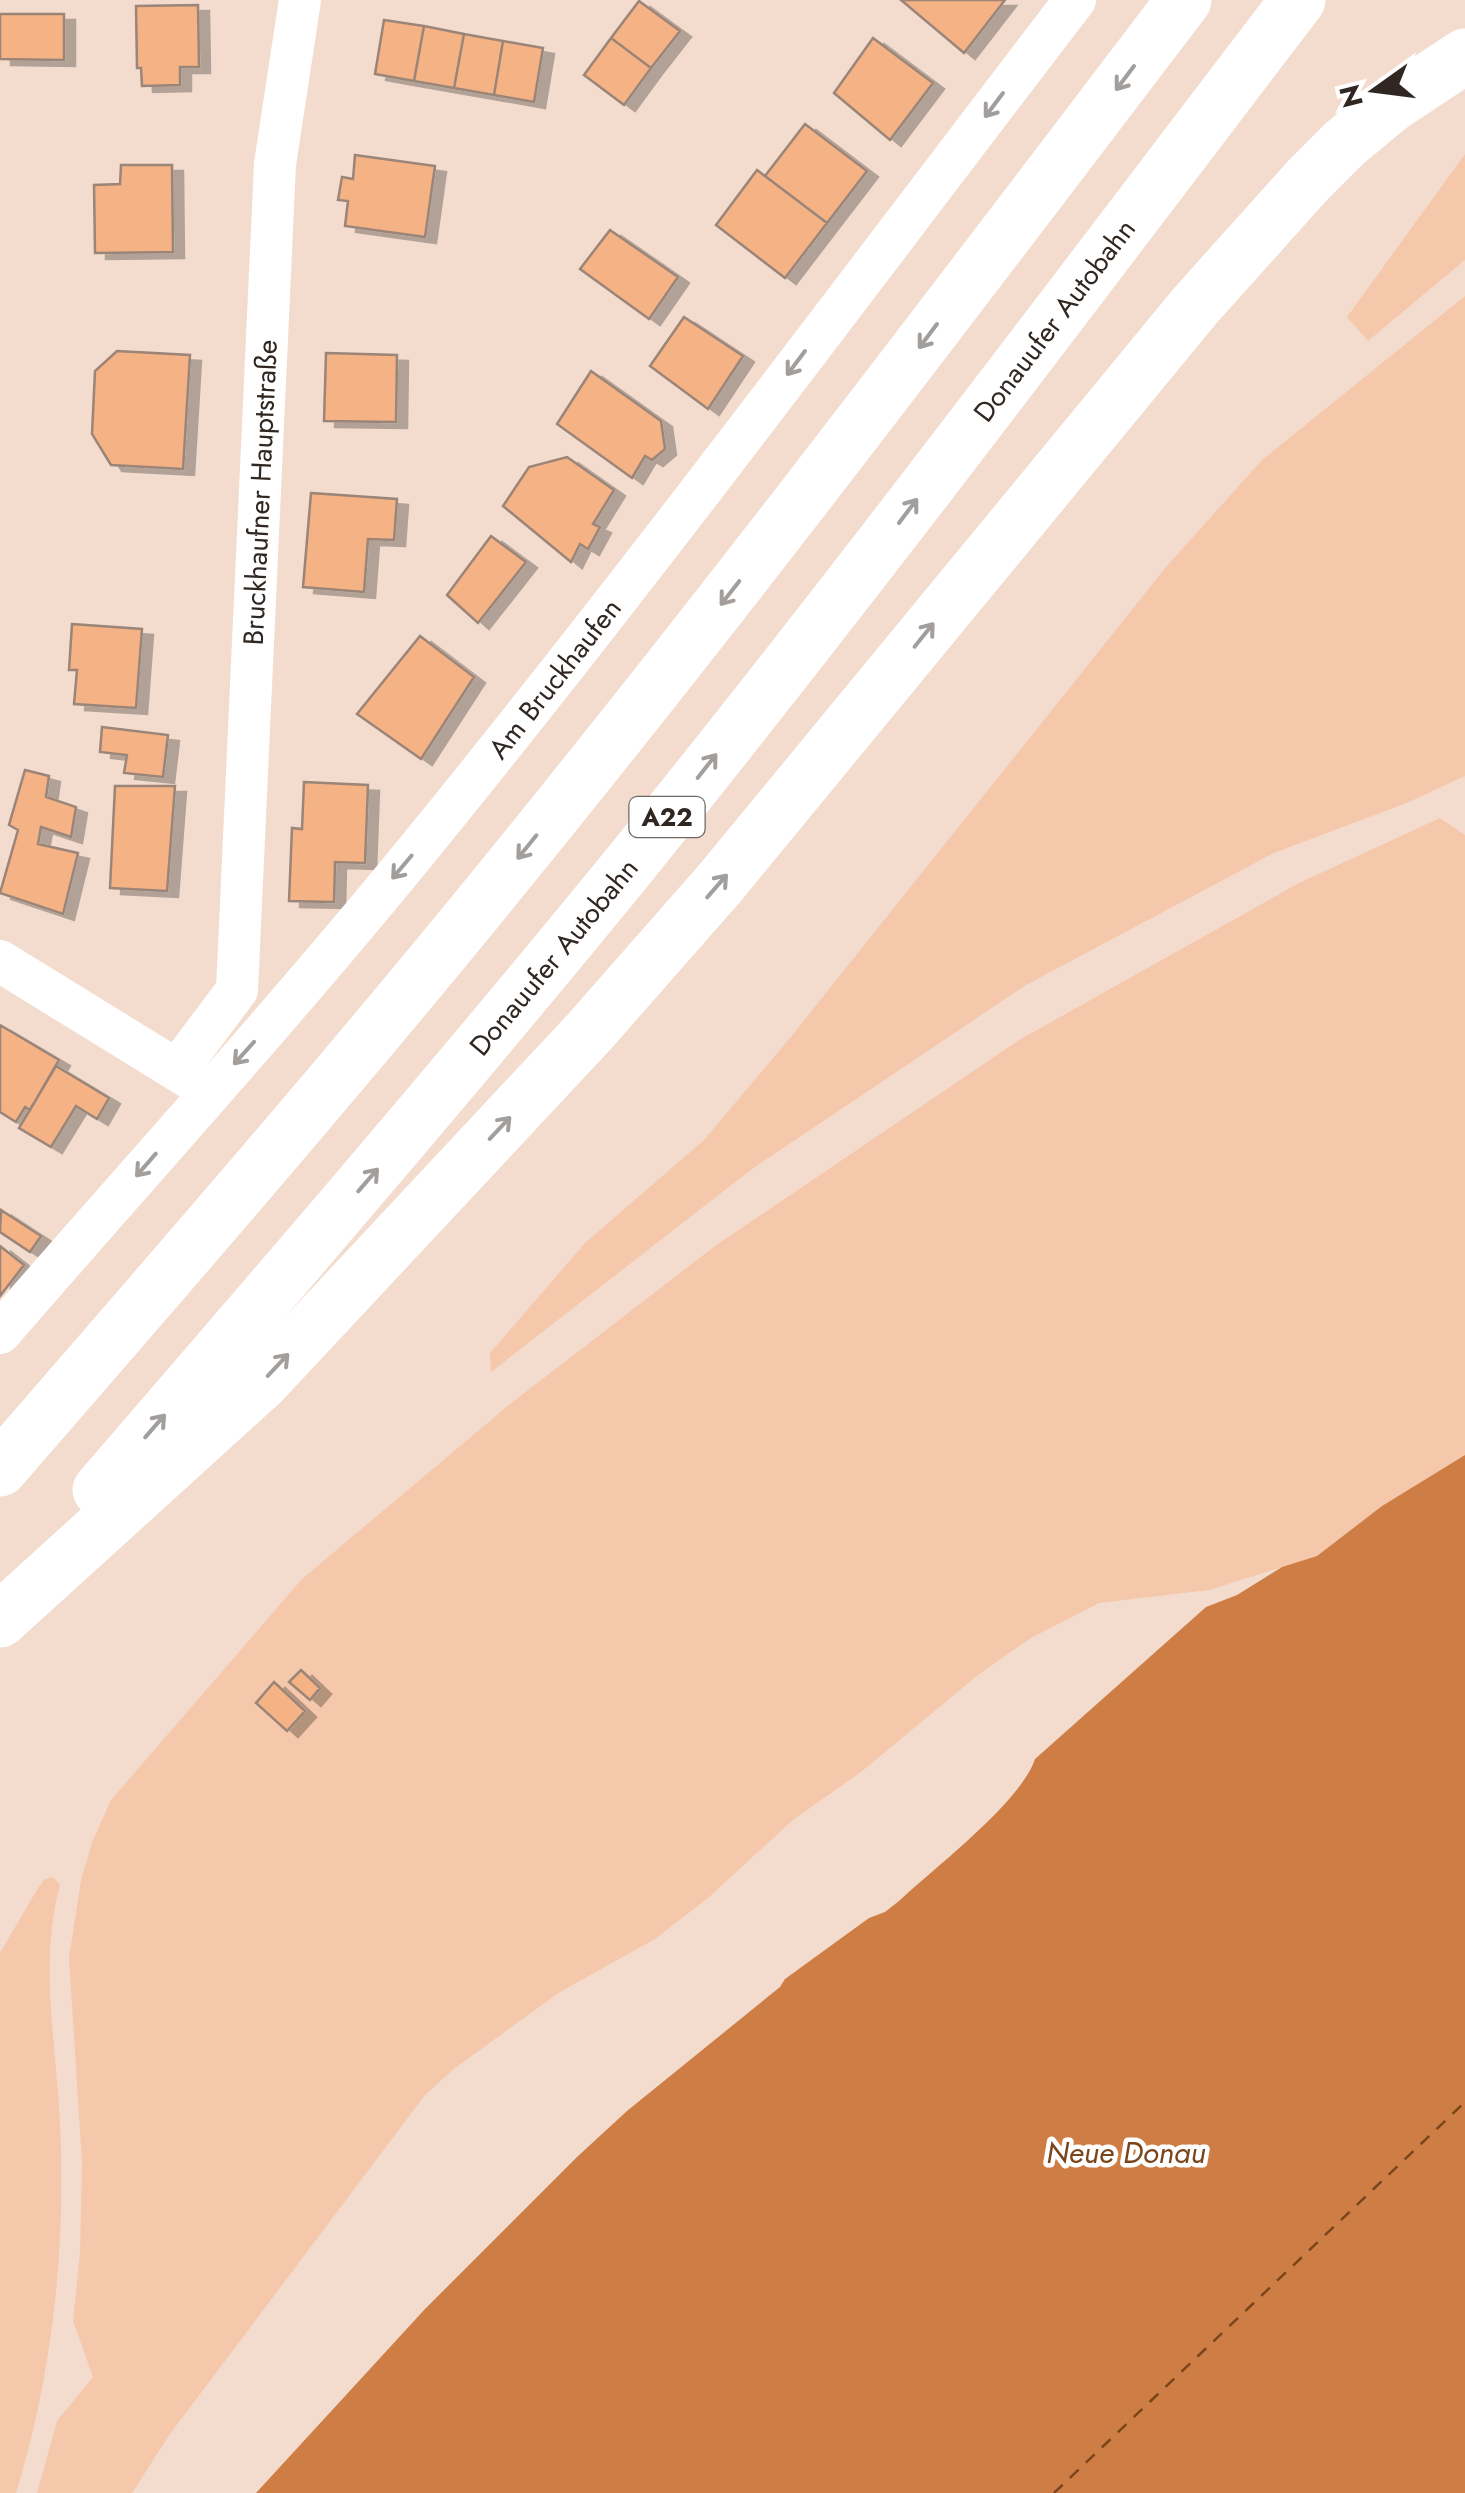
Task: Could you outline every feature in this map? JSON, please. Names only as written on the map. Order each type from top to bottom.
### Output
[{"type":"highway","points":[[0,1469],[273,1155],[503,877],[708,622],[1184,0]]},
{"type":"highway","name":"Donauufer Autobahn","points":[[0,1606],[388,1156],[624,871],[894,530],[1298,0]]},
{"type":"highway","points":[[0,1620],[262,1382],[590,1031],[720,883],[1195,306],[1345,143],[1391,105],[1465,56]]},
{"type":"street","name":"Bruckhaufner Hauptstraße","points":[[237,990],[275,164],[300,0]]},
{"type":"street","name":"Am Bruckhaufen","points":[[0,1333],[194,1080],[277,1016],[440,822],[1075,0]]},
{"type":"street","points":[[0,961],[194,1080],[237,990],[277,1016]]},
{"type":"shaded area","points":[[1465,154],[1465,260],[1368,341],[1347,317]]},
{"type":"shaded area","points":[[1465,296],[1465,776],[1409,802],[1274,853],[1026,985],[752,1169],[491,1372],[490,1353],[585,1243],[704,1140],[1166,567],[1262,460]]},
{"type":"shaded area","points":[[1440,818],[1465,835],[1465,1455],[1382,1506],[1317,1556],[1209,1590],[1099,1603],[1031,1638],[978,1675],[861,1772],[793,1820],[708,1898],[655,1939],[560,1992],[455,2068],[425,2095],[170,2434],[132,2493],[37,2493],[57,2421],[93,2377],[73,2321],[80,2252],[82,2163],[69,1958],[81,1880],[111,1800],[302,1579],[510,1404],[715,1246],[1019,1040],[1299,883]]},
{"type":"shaded area","points":[[53,1877],[60,1885],[50,1973],[60,2122],[58,2263],[48,2356],[29,2448],[16,2493],[0,2493],[0,1953],[38,1888],[45,1879]]},
{"type":"water","name":"Neue Donau","points":[[1465,1455],[1465,2493],[256,2493],[425,2309],[577,2157],[785,1979],[869,1918],[885,1912],[954,1853],[1013,1795],[1035,1759],[1206,1607],[1237,1595],[1282,1567],[1317,1556],[1382,1506]]},
{"type":"building","points":[[901,0],[1005,0],[964,53]]},
{"type":"building","points":[[639,1],[680,31],[651,68],[611,38]]},
{"type":"building","points":[[198,5],[199,67],[180,67],[180,85],[142,86],[141,68],[137,68],[136,6]]},
{"type":"building","points":[[0,14],[64,14],[64,60],[0,59]]},
{"type":"building","points":[[384,20],[424,26],[414,81],[375,74]]},
{"type":"building","points":[[424,26],[464,34],[454,88],[414,81]]},
{"type":"building","points":[[464,34],[503,41],[494,95],[454,88]]},
{"type":"building","points":[[611,38],[651,68],[624,105],[584,75]]},
{"type":"building","points":[[873,38],[933,83],[890,140],[834,93]]},
{"type":"building","points":[[503,41],[543,48],[534,102],[494,95]]},
{"type":"building","points":[[805,124],[867,171],[827,223],[765,176]]},
{"type":"building","points":[[355,155],[435,166],[425,237],[345,226],[348,201],[338,200],[342,177],[353,179]]},
{"type":"building","points":[[121,165],[172,165],[173,252],[95,253],[94,185],[120,184]]},
{"type":"building","points":[[757,170],[827,223],[785,278],[716,225]]},
{"type":"building","points":[[610,230],[678,277],[649,319],[580,269]]},
{"type":"building","points":[[684,317],[743,356],[708,409],[650,366]]},
{"type":"building","points":[[117,351],[190,355],[183,469],[111,465],[92,434],[95,371]]},
{"type":"building","points":[[326,353],[397,355],[396,422],[324,421]]},
{"type":"building","points":[[591,371],[661,421],[665,449],[652,460],[645,456],[632,478],[557,424]]},
{"type":"building","points":[[567,457],[614,490],[593,524],[600,527],[588,549],[580,544],[571,562],[503,506],[529,467]]},
{"type":"building","points":[[311,493],[397,499],[394,540],[368,539],[364,592],[303,587]]},
{"type":"building","points":[[491,536],[526,562],[478,623],[447,595]]},
{"type":"building","points":[[72,624],[142,629],[136,708],[74,704],[77,670],[69,670]]},
{"type":"building","points":[[420,636],[474,677],[421,759],[357,714]]},
{"type":"building","points":[[102,727],[168,735],[163,777],[124,773],[127,755],[100,752]]},
{"type":"building","points":[[25,770],[49,776],[46,797],[76,807],[71,837],[41,827],[38,844],[78,853],[63,914],[0,893],[18,830],[9,825]]},
{"type":"building","points":[[304,782],[368,785],[365,863],[335,862],[334,902],[289,901],[292,828],[302,829]]},
{"type":"building","points":[[115,786],[175,786],[167,891],[110,888]]},
{"type":"building","points":[[0,1025],[59,1060],[30,1110],[25,1107],[16,1122],[0,1112]]},
{"type":"building","points":[[56,1066],[109,1098],[97,1119],[76,1106],[51,1147],[19,1128]]},
{"type":"building","points":[[1,1210],[41,1236],[30,1252],[0,1232]]},
{"type":"building","points":[[0,1246],[24,1265],[0,1296]]},
{"type":"building","points":[[301,1670],[320,1688],[310,1700],[289,1682]]},
{"type":"building","points":[[274,1682],[305,1711],[287,1731],[256,1703]]},
{"type":"ferry route","points":[[1054,2493],[1465,2102]]}]
